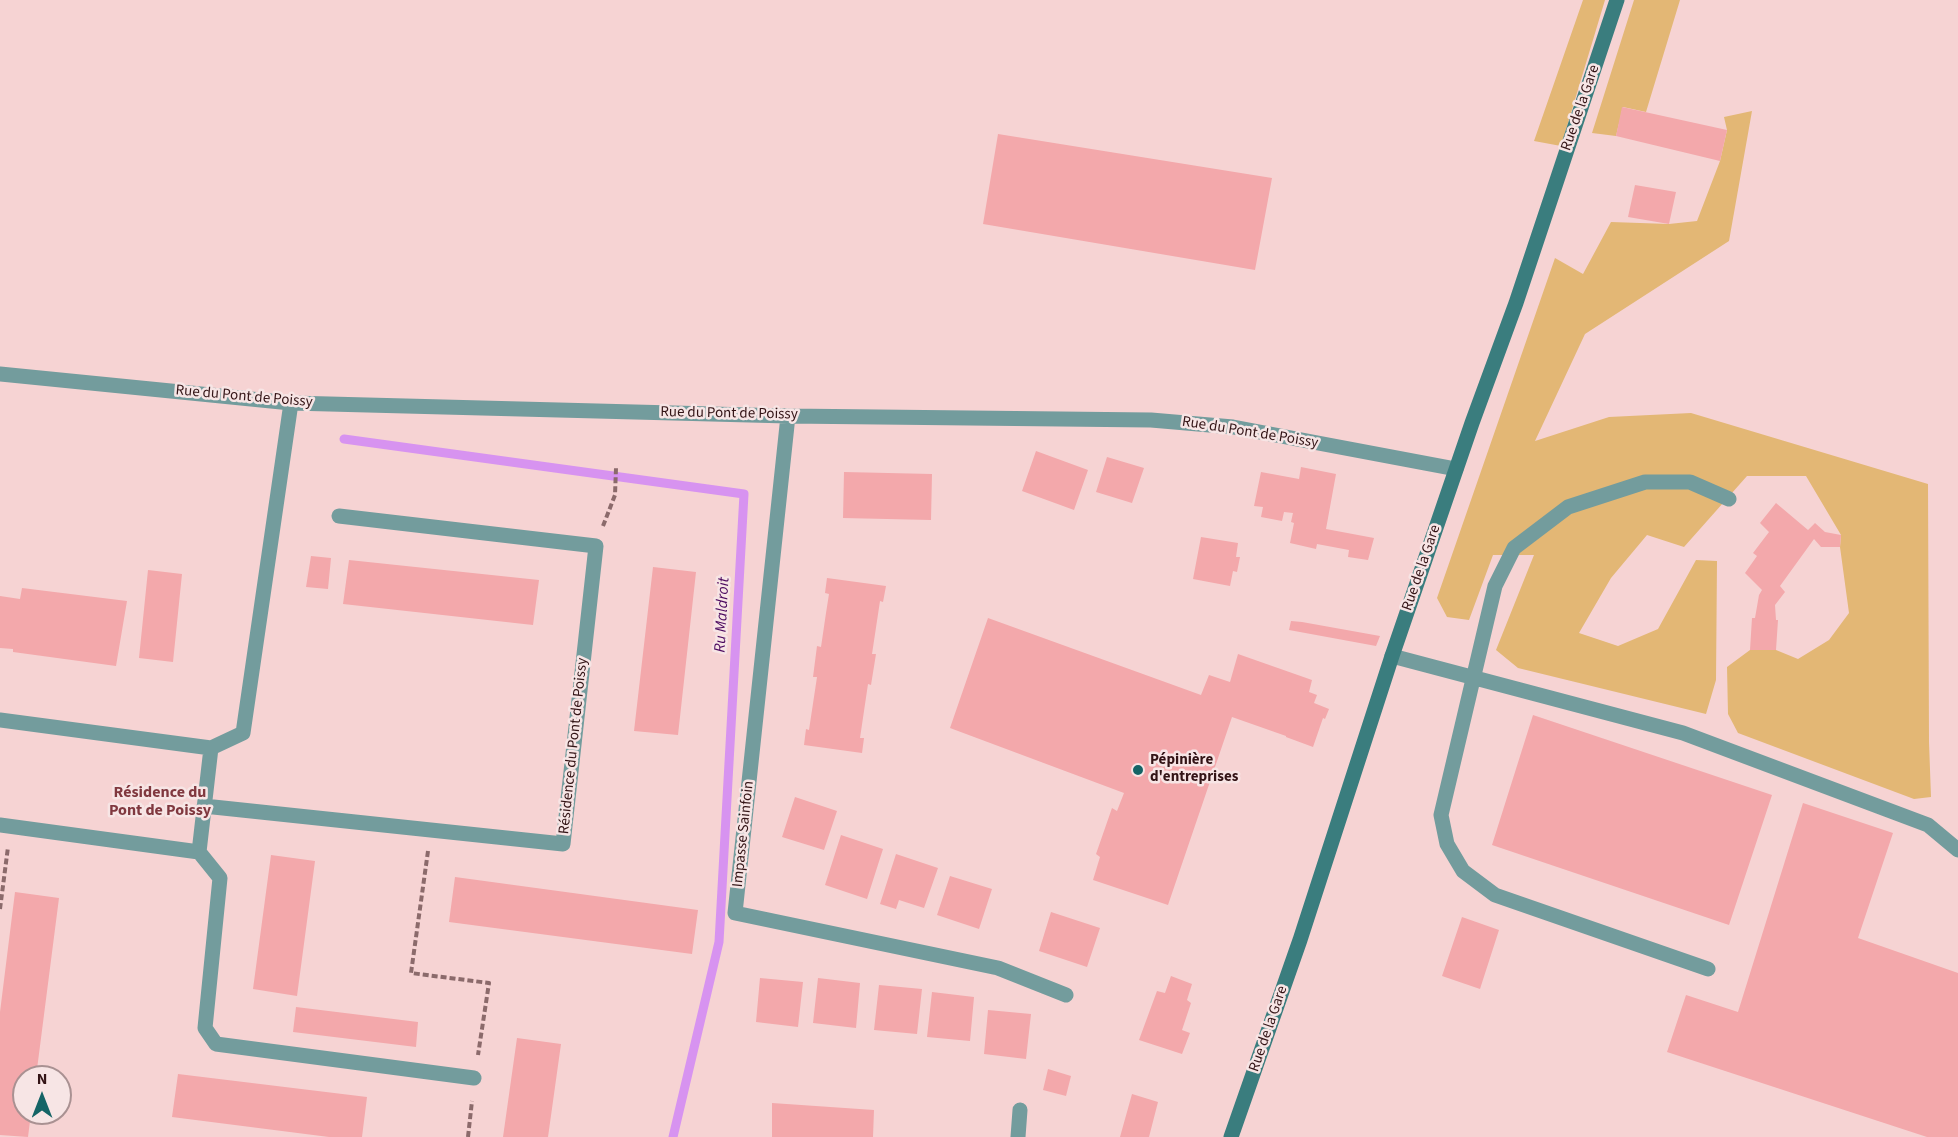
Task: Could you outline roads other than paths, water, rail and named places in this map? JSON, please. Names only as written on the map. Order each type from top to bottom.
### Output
[{"type":"main road","name":"Rue de la Gare","points":[[1231,1137],[1300,940],[1392,657],[1516,303],[1617,0]]},
{"type":"street","name":"Rue du Pont de Poissy","points":[[0,374],[291,403],[788,416],[1151,420],[1233,427],[1456,469]]},
{"type":"street","points":[[0,720],[211,748],[243,733],[291,403]]},
{"type":"street","name":"Impasse Sainfoin","points":[[788,416],[735,914],[998,968],[1066,995]]},
{"type":"street","points":[[1708,969],[1495,896],[1463,871],[1447,844],[1441,815],[1495,586],[1514,548],[1569,507],[1645,482],[1690,482],[1729,499]]},
{"type":"street","name":"Résidence du Pont de Poissy","points":[[204,806],[563,844],[596,546],[339,516]]},
{"type":"street","points":[[1392,657],[1683,733],[1928,825],[1958,850]]},
{"type":"street","points":[[211,748],[199,852],[220,879],[205,1028],[216,1044],[474,1078]]},
{"type":"street","points":[[5,825],[199,852]]},
{"type":"street","points":[[1018,1137],[1020,1110]]},
{"type":"waterway","name":"Ru Maldroit","points":[[344,439],[744,494],[719,942],[673,1137]]},
{"type":"place","name":"Pépinière d'entreprises","points":[[1138,770]]},
{"type":"district","name":"Résidence du Pont de Poissy","points":[[160,802]]}]
